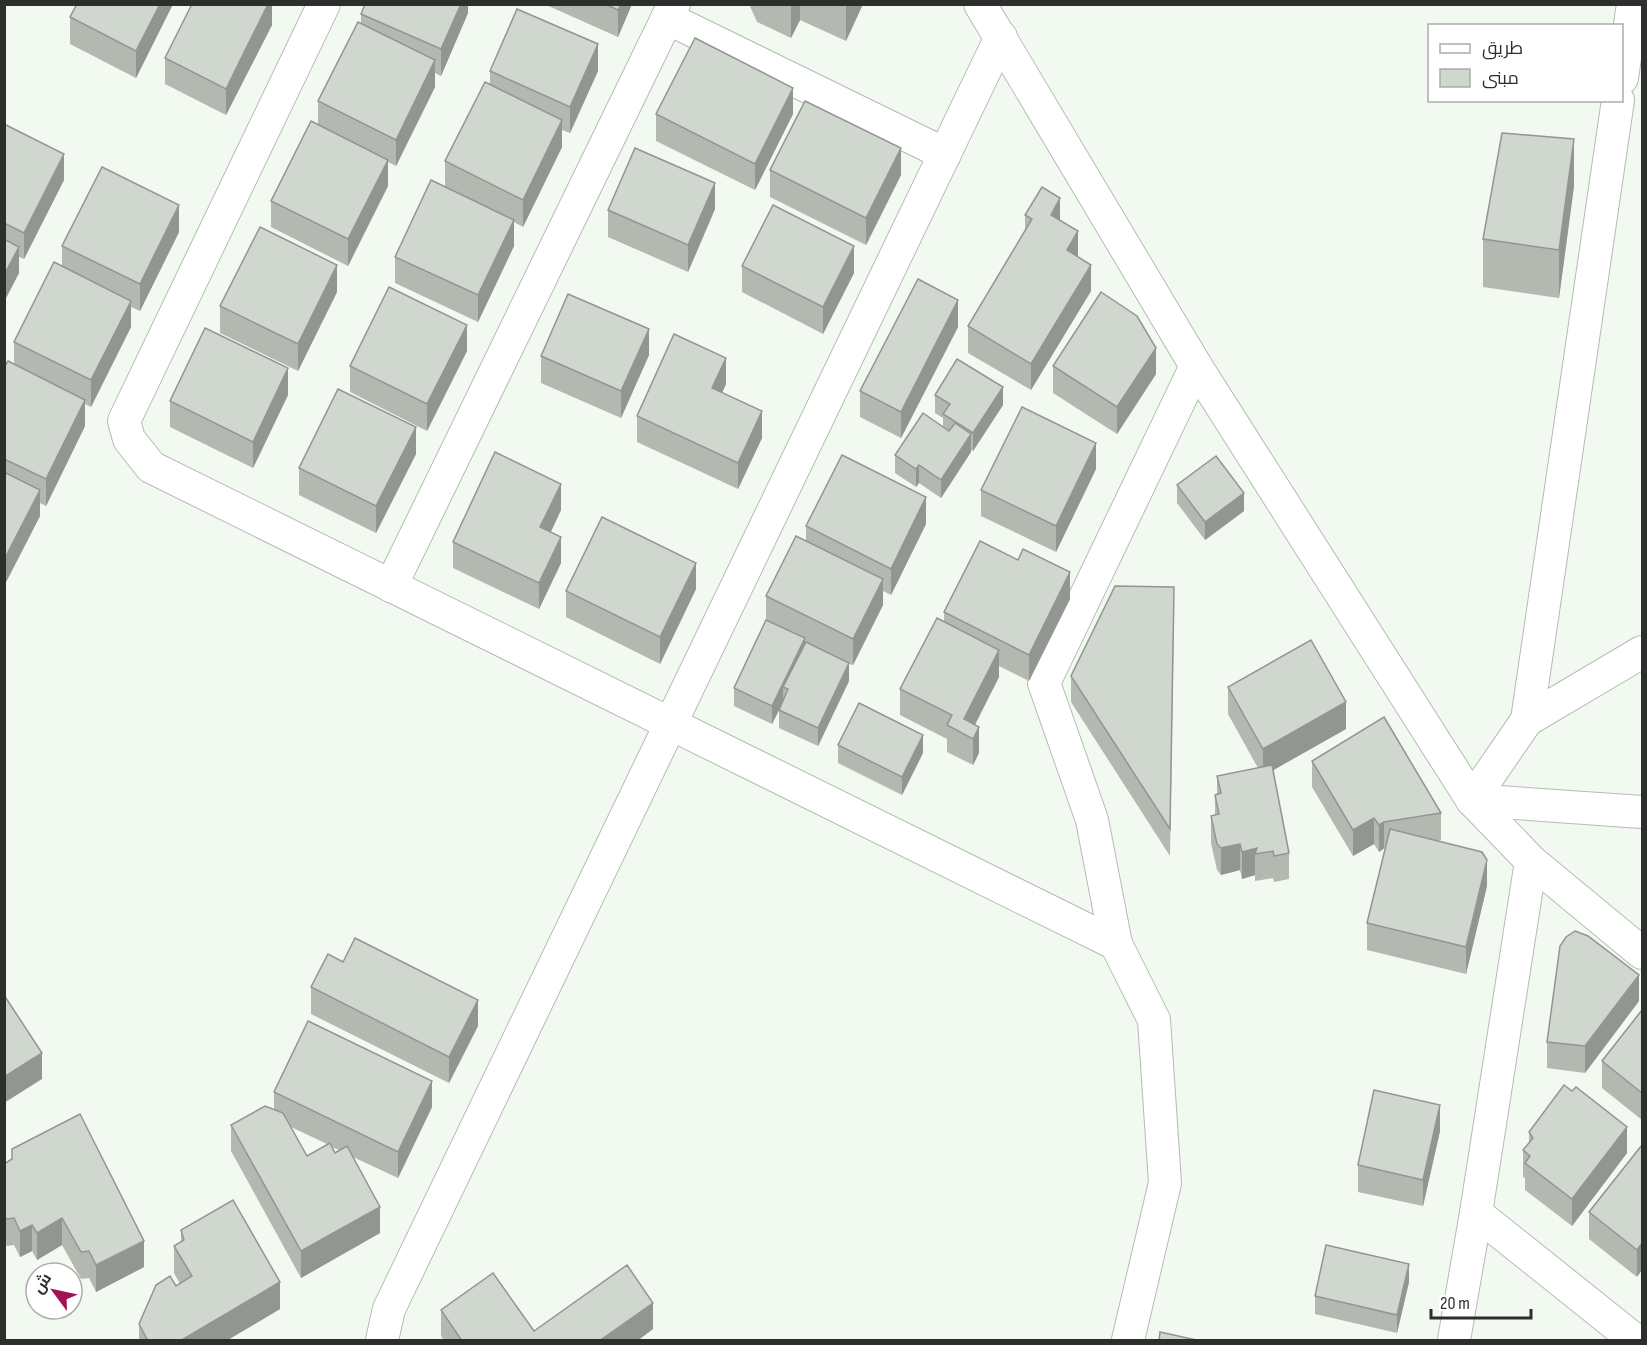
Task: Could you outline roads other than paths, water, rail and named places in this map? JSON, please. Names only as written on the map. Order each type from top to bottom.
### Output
[{"type":"street","points":[[324,4],[124,421],[129,439],[151,467],[1116,944]]},
{"type":"street","points":[[980,4],[1196,366],[1472,800],[1531,861],[1642,953]]},
{"type":"street","points":[[391,586],[670,11],[945,154]]},
{"type":"street","points":[[1623,73],[1635,18]]},
{"type":"street","points":[[382,1341],[389,1309],[1001,37]]},
{"type":"street","points":[[1527,720],[1618,102]]},
{"type":"street","points":[[1128,1341],[1165,1183],[1154,1020],[1116,944],[1092,820],[1044,683],[1196,366]]},
{"type":"street","points":[[1472,800],[1527,720],[1642,652]]},
{"type":"street","points":[[1472,800],[1642,812]]},
{"type":"street","points":[[1454,1341],[1531,861]]},
{"type":"street","points":[[1476,1213],[1635,1341]]}]
